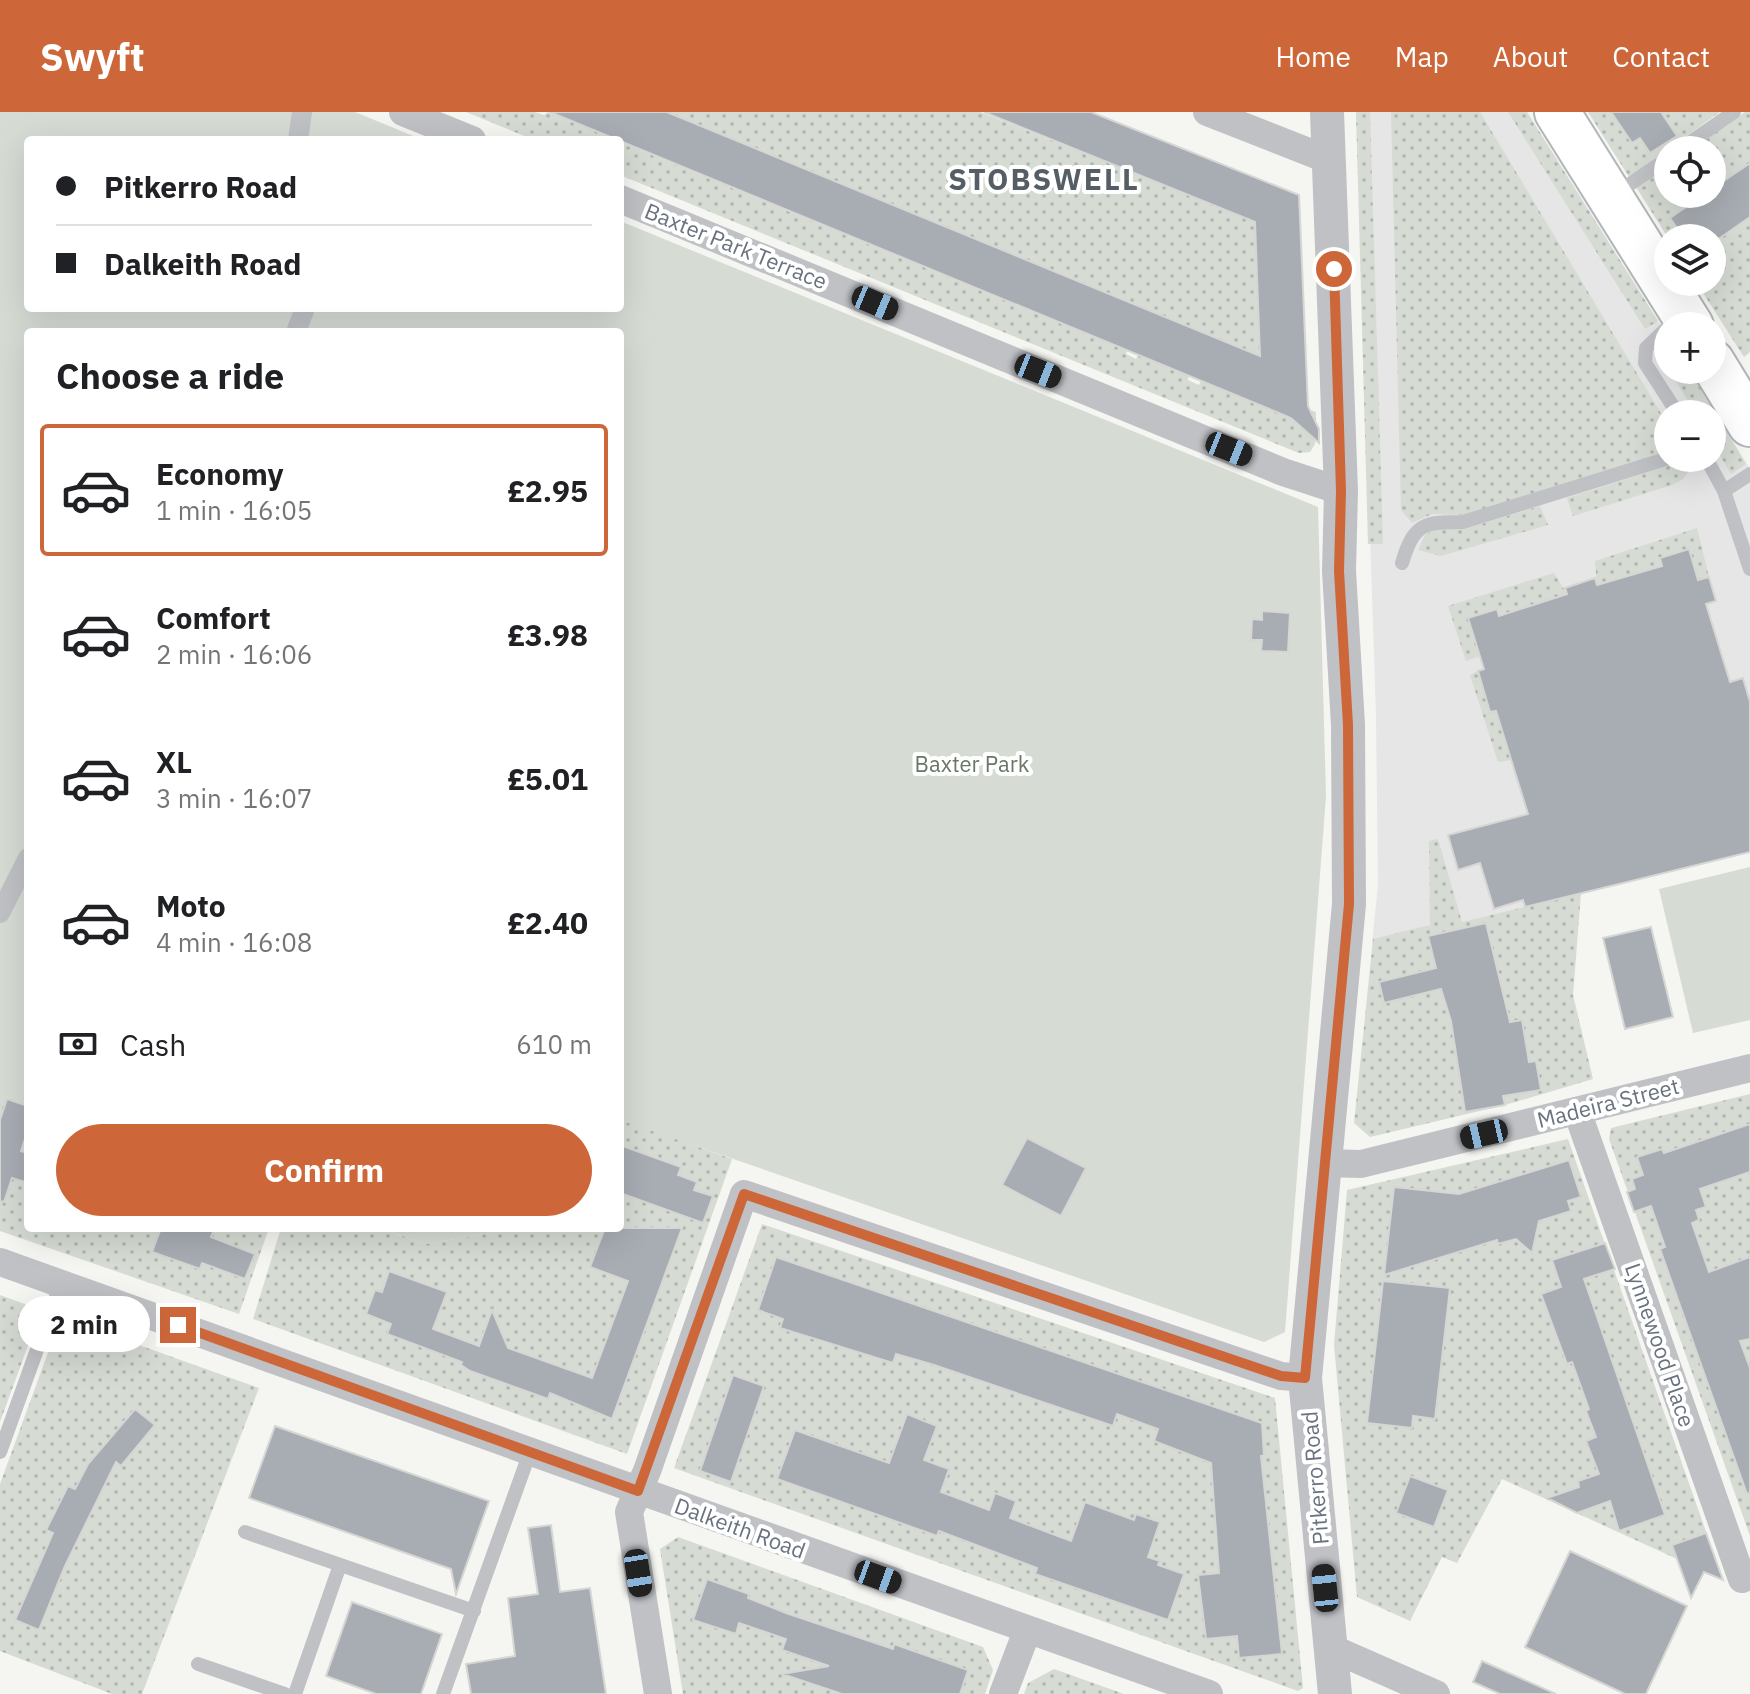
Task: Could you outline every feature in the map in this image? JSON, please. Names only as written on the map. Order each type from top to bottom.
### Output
[{"type":"main road","points":[[1557,112],[1610,198],[1672,312]]},
{"type":"street","points":[[299,136],[302,112]]},
{"type":"street","points":[[403,112],[462,136]]},
{"type":"street","points":[[1207,112],[1329,160]]},
{"type":"street","name":"Pitkerro Road","points":[[1327,112],[1341,491],[1339,571],[1348,725],[1349,904],[1305,1378],[1335,1694]]},
{"type":"street","name":"Baxter Park Terrace","points":[[624,201],[1269,466],[1341,491]]},
{"type":"street","points":[[0,913],[24,866]]},
{"type":"street","name":"Madeira Street","points":[[1325,1163],[1361,1164],[1750,1068]]},
{"type":"street","name":"Lynnewood Place","points":[[1577,1111],[1742,1579]]},
{"type":"street","points":[[658,1694],[629,1512],[744,1194],[1281,1376],[1305,1378]]},
{"type":"street","name":"Dalkeith Road","points":[[0,1262],[1209,1694]]},
{"type":"street","points":[[1003,1694],[1027,1631]]},
{"type":"street","points":[[1331,1648],[1436,1694]]},
{"type":"lane","points":[[1699,136],[1734,112]]},
{"type":"lane","points":[[1610,198],[1654,168]]},
{"type":"lane","points":[[1654,342],[1646,348],[1645,363],[1654,377]]},
{"type":"lane","points":[[1402,563],[1417,529],[1431,522],[1463,522],[1654,463]]},
{"type":"lane","points":[[1714,472],[1724,491],[1750,569]]},
{"type":"lane","points":[[1724,491],[1750,474]]},
{"type":"lane","points":[[0,1452],[61,1283]]},
{"type":"lane","points":[[443,1694],[530,1452]]},
{"type":"lane","points":[[245,1532],[474,1611]]},
{"type":"lane","points":[[295,1694],[340,1565]]},
{"type":"lane","points":[[198,1664],[285,1694]]},
{"type":"shaded area","points":[[1356,112],[1527,112],[1654,315],[1654,384],[1698,384],[1707,400],[1654,400],[1654,472],[1726,472],[1726,430],[1750,469],[1750,852],[1372,944],[1378,885],[1376,716]]},
{"type":"green space","name":"Baxter Park","points":[[0,112],[355,112],[413,136],[24,136],[24,312],[624,312],[624,223],[1318,507],[1326,796],[1285,1332],[1264,1342],[624,1124],[624,328],[24,328],[24,1104],[0,1095]]},
{"type":"green space","points":[[466,112],[535,112],[544,115],[548,112],[606,136],[524,136]]},
{"type":"green space","points":[[667,112],[980,112],[1255,221],[1260,356]]},
{"type":"green space","points":[[1356,112],[1370,112],[1383,544],[1368,544]]},
{"type":"green space","points":[[1391,112],[1480,112],[1654,402],[1654,456],[1464,515],[1432,514],[1412,523],[1401,510]]},
{"type":"green space","points":[[1508,112],[1527,112],[1654,315],[1654,323],[1645,329]]},
{"type":"green space","points":[[1588,112],[1720,112],[1686,136],[1654,136],[1654,159],[1629,177]]},
{"type":"green space","points":[[1745,112],[1750,112],[1750,352],[1744,357],[1726,329],[1726,312],[1715,312],[1705,296],[1726,296],[1726,224],[1659,224],[1636,187],[1654,175],[1654,208],[1726,208],[1726,136],[1710,136]]},
{"type":"green space","points":[[624,144],[1127,351],[1126,354],[1136,359],[1138,355],[1189,376],[1188,380],[1199,385],[1201,381],[1291,418],[1310,410],[1316,412],[1315,444],[1310,452],[1299,453],[624,177]]},
{"type":"green space","points":[[1678,384],[1697,384],[1707,400],[1687,400]]},
{"type":"green space","points":[[1726,431],[1746,464],[1731,474],[1726,466]]},
{"type":"green space","points":[[1654,470],[1688,472],[1672,485],[1573,516],[1567,498]]},
{"type":"green space","points":[[1540,506],[1548,525],[1441,556],[1418,550],[1425,535],[1437,528],[1465,529]]},
{"type":"green space","points":[[1697,528],[1709,577],[1698,580],[1689,550],[1660,558],[1662,566],[1597,585],[1595,561]]},
{"type":"green space","points":[[1554,573],[1567,594],[1499,616],[1496,609],[1468,617],[1480,656],[1466,661],[1448,606]]},
{"type":"green space","points":[[1478,671],[1490,712],[1496,711],[1512,760],[1498,762],[1470,675]]},
{"type":"green space","points":[[1438,839],[1462,922],[1581,893],[1573,995],[1593,1079],[1505,1105],[1370,1137],[1354,1123],[1373,939],[1430,925],[1429,841]]},
{"type":"green space","points":[[1750,867],[1750,1020],[1693,1033],[1659,889]]},
{"type":"green space","points":[[1750,1094],[1750,1536],[1609,1139],[1611,1128]]},
{"type":"green space","points":[[0,1095],[24,1104],[24,1232],[268,1232],[239,1314],[0,1231]]},
{"type":"green space","points":[[626,1121],[732,1159],[627,1454],[253,1319],[280,1232],[392,1232],[426,1244],[496,1232],[624,1232]]},
{"type":"green space","points":[[1568,1139],[1723,1580],[1502,1479],[1457,1563],[1442,1557],[1410,1621],[1357,1597],[1334,1345],[1347,1190]]},
{"type":"green space","points":[[762,1224],[1275,1398],[1303,1688],[1298,1691],[674,1468]]},
{"type":"green space","points":[[392,1232],[497,1232],[426,1244]]},
{"type":"green space","points":[[0,1295],[41,1310],[0,1422]]},
{"type":"green space","points":[[72,1321],[259,1388],[142,1694],[112,1694],[0,1651],[0,1484],[57,1328]]},
{"type":"green space","points":[[678,1537],[983,1647],[993,1670],[985,1694],[683,1694],[660,1549]]},
{"type":"green space","points":[[1054,1669],[1124,1694],[1024,1694],[1028,1683]]},
{"type":"building","points":[[550,112],[667,112],[1260,356],[1255,222],[984,112],[1091,112],[1299,195],[1308,406],[1319,429],[1319,443],[1291,418],[624,143],[624,136],[608,136]]},
{"type":"building","points":[[1611,112],[1661,112],[1677,136],[1654,136],[1654,150],[1650,153],[1640,138],[1632,143]]},
{"type":"building","points":[[1750,163],[1750,217],[1726,234],[1726,224],[1674,224],[1670,218],[1685,208],[1726,208],[1726,179]]},
{"type":"building","points":[[1689,549],[1698,580],[1709,577],[1716,601],[1706,604],[1730,682],[1743,678],[1750,702],[1750,852],[1525,907],[1523,900],[1494,909],[1480,863],[1458,870],[1448,835],[1528,814],[1496,711],[1490,712],[1478,671],[1484,669],[1468,618],[1497,609],[1499,616],[1567,594],[1565,588],[1595,578],[1597,585],[1662,566],[1660,558]]},
{"type":"building","points":[[1262,611],[1290,613],[1288,652],[1261,651],[1262,640],[1251,640],[1252,619],[1262,620]]},
{"type":"building","points":[[1486,923],[1510,1022],[1522,1020],[1529,1062],[1536,1061],[1541,1090],[1503,1096],[1505,1105],[1465,1112],[1451,1021],[1441,989],[1384,1003],[1379,982],[1436,968],[1428,936]]},
{"type":"building","points":[[1651,927],[1673,1017],[1625,1029],[1603,938]]},
{"type":"building","points":[[7,1099],[24,1105],[24,1142],[21,1151],[24,1152],[24,1182],[12,1178],[4,1202],[0,1201],[0,1120]]},
{"type":"building","points":[[1750,1124],[1750,1172],[1700,1189],[1706,1207],[1696,1210],[1699,1220],[1692,1223],[1709,1272],[1750,1257],[1750,1339],[1740,1341],[1750,1368],[1750,1493],[1747,1494],[1660,1249],[1665,1247],[1651,1206],[1634,1212],[1627,1192],[1635,1189],[1632,1179],[1643,1175],[1637,1157],[1662,1149],[1664,1153]]},
{"type":"building","points":[[1027,1138],[1086,1168],[1061,1216],[1002,1185]]},
{"type":"building","points":[[624,1146],[681,1167],[678,1175],[697,1182],[694,1190],[713,1196],[703,1223],[624,1194]]},
{"type":"building","points":[[1569,1160],[1581,1197],[1568,1201],[1571,1211],[1539,1221],[1532,1253],[1516,1239],[1498,1244],[1497,1240],[1384,1275],[1394,1187],[1459,1194]]},
{"type":"building","points":[[624,1228],[682,1228],[612,1419],[550,1393],[548,1399],[470,1371],[461,1365],[462,1362],[387,1334],[391,1324],[366,1314],[375,1290],[382,1292],[389,1271],[447,1292],[433,1329],[479,1346],[492,1310],[508,1348],[592,1378],[628,1281],[590,1267],[603,1232],[624,1232]]},
{"type":"building","points":[[160,1232],[213,1232],[211,1237],[255,1254],[245,1279],[202,1263],[200,1269],[152,1252]]},
{"type":"building","points":[[1605,1243],[1615,1269],[1584,1279],[1665,1515],[1619,1531],[1610,1501],[1577,1513],[1547,1498],[1579,1487],[1578,1481],[1599,1474],[1586,1441],[1596,1437],[1586,1411],[1589,1409],[1572,1362],[1567,1364],[1541,1294],[1561,1287],[1552,1260]]},
{"type":"building","points":[[776,1257],[1262,1423],[1264,1456],[1261,1456],[1282,1654],[1239,1658],[1237,1636],[1206,1639],[1198,1575],[1219,1573],[1211,1463],[1154,1441],[1158,1429],[1117,1414],[1113,1426],[934,1365],[896,1354],[893,1363],[780,1328],[783,1319],[758,1310]]},
{"type":"building","points":[[1383,1281],[1450,1288],[1435,1419],[1413,1416],[1412,1428],[1367,1423]]},
{"type":"building","points":[[733,1375],[764,1386],[731,1482],[700,1471]]},
{"type":"building","points":[[135,1409],[155,1425],[121,1466],[116,1462],[65,1566],[39,1630],[15,1620],[53,1533],[46,1530],[68,1486],[75,1489],[88,1464]]},
{"type":"building","points":[[907,1414],[937,1426],[924,1460],[949,1469],[941,1492],[989,1510],[995,1493],[1016,1501],[1010,1518],[1071,1541],[1085,1502],[1134,1520],[1136,1514],[1160,1522],[1148,1557],[1160,1561],[1158,1565],[1184,1574],[1168,1620],[1035,1574],[1037,1568],[939,1531],[937,1536],[777,1479],[795,1430],[889,1463]]},
{"type":"building","points":[[275,1426],[489,1501],[456,1594],[451,1569],[249,1498]]},
{"type":"building","points":[[1410,1476],[1448,1490],[1434,1527],[1396,1513]]},
{"type":"building","points":[[551,1525],[560,1592],[590,1588],[606,1694],[471,1694],[466,1664],[515,1656],[508,1598],[538,1594],[528,1528]]},
{"type":"building","points":[[1706,1533],[1723,1580],[1704,1572],[1691,1598],[1672,1545]]},
{"type":"building","points":[[1570,1551],[1687,1606],[1646,1694],[1625,1694],[1525,1647]]},
{"type":"building","points":[[707,1579],[749,1594],[748,1598],[786,1613],[893,1649],[894,1644],[968,1670],[960,1694],[842,1694],[782,1674],[829,1666],[782,1650],[786,1639],[739,1623],[736,1634],[693,1620]]},
{"type":"building","points":[[352,1602],[442,1634],[421,1694],[376,1694],[326,1676]]},
{"type":"building","points":[[1482,1661],[1556,1694],[1500,1694],[1473,1682]]},
{"type":"district","name":"STOBSWELL","points":[[1044,180]]},
{"type":"route","points":[[178,1325],[638,1491],[744,1194],[1281,1376],[1305,1378],[1349,904],[1348,725],[1339,571],[1341,491],[1334,269]]}]
